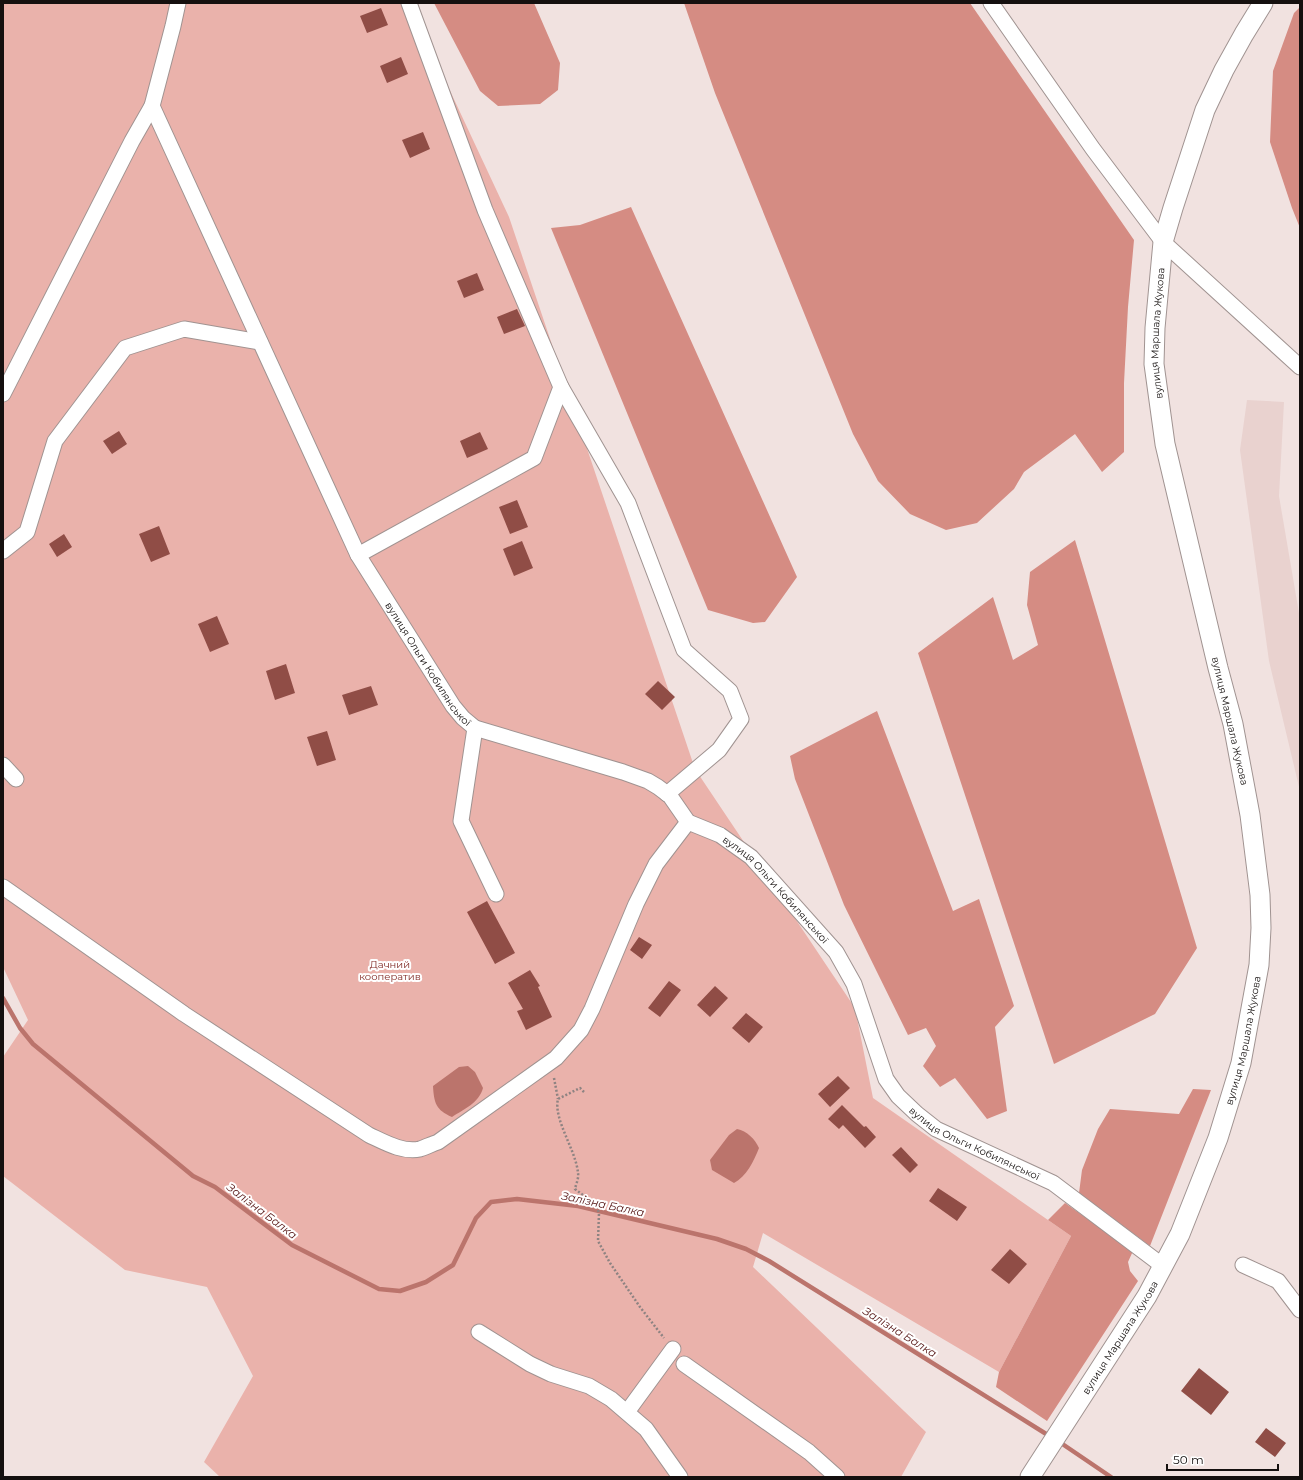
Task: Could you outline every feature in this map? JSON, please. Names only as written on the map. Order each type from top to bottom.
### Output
[{"type":"main road","name":"вулиця Маршала Жукова","points":[[1030,1477],[1147,1296],[1180,1234],[1216,1144],[1241,1064],[1259,965],[1261,928],[1260,895],[1250,815],[1233,724],[1218,668],[1165,444],[1154,364],[1155,328],[1163,242],[1205,110],[1224,70],[1263,3]]},
{"type":"street","points":[[3,394],[128,148],[152,106],[178,3]]},
{"type":"street","points":[[409,3],[485,210],[561,386],[628,503],[684,650],[730,691],[741,719],[719,750],[667,794]]},
{"type":"street","points":[[991,3],[1093,149],[1163,242],[1300,367]]},
{"type":"street","name":"вулиця Ольги Кобилянської","points":[[152,106],[358,555],[453,706],[463,718],[475,728],[624,772],[648,781],[670,796],[688,822],[720,836],[751,857],[836,952],[854,984],[886,1079],[898,1096],[936,1129],[1053,1183],[1164,1266]]},
{"type":"street","points":[[3,550],[27,532],[55,441],[125,348],[184,329],[260,342]]},
{"type":"street","points":[[358,555],[534,458],[561,386]]},
{"type":"street","points":[[475,728],[461,821],[496,894]]},
{"type":"street","points":[[3,765],[16,780]]},
{"type":"street","points":[[3,887],[184,1014],[369,1135],[390,1145],[407,1149],[419,1149],[438,1142],[556,1058],[581,1030],[592,1009],[636,904],[656,864],[688,822]]},
{"type":"street","points":[[1244,1265],[1278,1281],[1300,1310]]},
{"type":"street","points":[[479,1332],[530,1364],[551,1374],[589,1386],[611,1399],[646,1429],[680,1477]]},
{"type":"street","points":[[627,1412],[673,1349]]},
{"type":"street","points":[[684,1364],[809,1452],[837,1477]]},
{"type":"path","points":[[549,1063],[558,1099],[556,1106],[574,1155],[578,1175],[575,1189],[596,1205],[599,1213],[598,1240],[610,1262],[640,1307],[673,1349]]},
{"type":"path","points":[[558,1099],[580,1088],[584,1092]]},
{"type":"shaded area","points":[[434,3],[534,3],[560,63],[558,90],[540,104],[498,106],[480,91]]},
{"type":"shaded area","points":[[684,3],[970,3],[1134,240],[1128,307],[1124,383],[1124,452],[1102,472],[1075,434],[1024,472],[1014,489],[977,523],[946,530],[910,514],[878,481],[853,434],[715,93]]},
{"type":"shaded area","points":[[1300,7],[1300,228],[1270,142],[1273,71],[1294,13]]},
{"type":"shaded area","points":[[631,207],[797,577],[765,622],[753,623],[708,610],[551,228],[580,225]]},
{"type":"shaded area","points":[[1247,400],[1284,402],[1279,496],[1300,619],[1300,791],[1269,661],[1240,450]]},
{"type":"shaded area","points":[[1075,540],[1197,948],[1155,1014],[1054,1064],[918,653],[993,597],[1013,660],[1038,645],[1027,605],[1030,572]]},
{"type":"shaded area","points":[[877,711],[953,911],[979,899],[1014,1006],[995,1027],[1007,1111],[987,1119],[955,1078],[940,1087],[923,1066],[936,1046],[926,1028],[908,1035],[844,905],[795,779],[790,756]]},
{"type":"shaded area","points":[[468,1066],[475,1072],[483,1088],[475,1102],[452,1117],[439,1109],[435,1101],[433,1086],[459,1067]]},
{"type":"shaded area","points":[[1193,1089],[1211,1090],[1150,1246],[1079,1193],[1082,1170],[1098,1129],[1110,1109],[1179,1114]]},
{"type":"shaded area","points":[[737,1129],[750,1136],[759,1148],[746,1173],[734,1183],[712,1170],[710,1160],[729,1135]]},
{"type":"shaded area","points":[[1065,1203],[1133,1251],[1128,1262],[1130,1271],[1138,1281],[1047,1421],[996,1387],[999,1372],[1071,1236],[1048,1220]]},
{"type":"green space","name":"Дачний кооператив","points":[[3,3],[409,3],[509,217],[695,769],[855,1008],[873,1098],[1071,1236],[999,1372],[763,1233],[753,1267],[926,1432],[901,1477],[220,1477],[204,1462],[253,1376],[207,1287],[125,1270],[3,1176],[3,1057],[28,1020],[3,967]]},
{"type":"building","points":[[381,8],[388,25],[367,33],[360,16]]},
{"type":"building","points":[[401,57],[408,74],[387,83],[380,66]]},
{"type":"building","points":[[423,132],[430,149],[410,158],[402,140]]},
{"type":"building","points":[[477,273],[484,290],[464,298],[457,281]]},
{"type":"building","points":[[517,309],[525,326],[504,334],[497,317]]},
{"type":"building","points":[[119,431],[127,444],[112,454],[103,441]]},
{"type":"building","points":[[480,432],[488,449],[467,458],[460,441]]},
{"type":"building","points":[[517,500],[528,527],[510,534],[499,507]]},
{"type":"building","points":[[159,526],[170,554],[151,562],[139,534]]},
{"type":"building","points":[[64,534],[72,547],[57,557],[49,544]]},
{"type":"building","points":[[522,541],[533,568],[514,576],[503,549]]},
{"type":"building","points":[[217,616],[229,644],[210,652],[198,624]]},
{"type":"building","points":[[286,664],[295,693],[275,700],[266,671]]},
{"type":"building","points":[[658,681],[675,697],[662,710],[645,694]]},
{"type":"building","points":[[371,686],[378,705],[349,715],[342,695]]},
{"type":"building","points":[[327,731],[336,760],[317,766],[307,737]]},
{"type":"building","points":[[487,901],[515,953],[495,964],[467,912]]},
{"type":"building","points":[[639,937],[652,945],[642,959],[630,950]]},
{"type":"building","points":[[530,970],[540,986],[538,987],[552,1017],[526,1030],[517,1011],[523,1009],[508,983]]},
{"type":"building","points":[[669,981],[681,990],[660,1017],[648,1008]]},
{"type":"building","points":[[715,986],[728,998],[710,1017],[697,1005]]},
{"type":"building","points":[[746,1013],[763,1027],[749,1043],[732,1028]]},
{"type":"building","points":[[838,1076],[850,1088],[830,1107],[818,1094]]},
{"type":"building","points":[[842,1105],[876,1137],[865,1148],[843,1125],[839,1129],[828,1119]]},
{"type":"building","points":[[901,1147],[918,1165],[910,1173],[892,1155]]},
{"type":"building","points":[[938,1188],[967,1207],[957,1221],[929,1201]]},
{"type":"building","points":[[1010,1249],[1027,1264],[1009,1284],[991,1270]]},
{"type":"building","points":[[1199,1368],[1229,1392],[1211,1415],[1181,1391]]},
{"type":"building","points":[[1266,1428],[1286,1443],[1275,1457],[1255,1442]]},
{"type":"waterway","name":"Залізна Балка","points":[[3,998],[20,1028],[33,1044],[193,1176],[215,1187],[292,1245],[379,1289],[400,1291],[426,1282],[453,1265],[476,1218],[491,1202],[517,1199],[578,1206],[717,1239],[746,1249],[769,1261],[1051,1437]]},
{"type":"waterway","name":"Залізна Балка","points":[[1058,1441],[1111,1477]]}]
